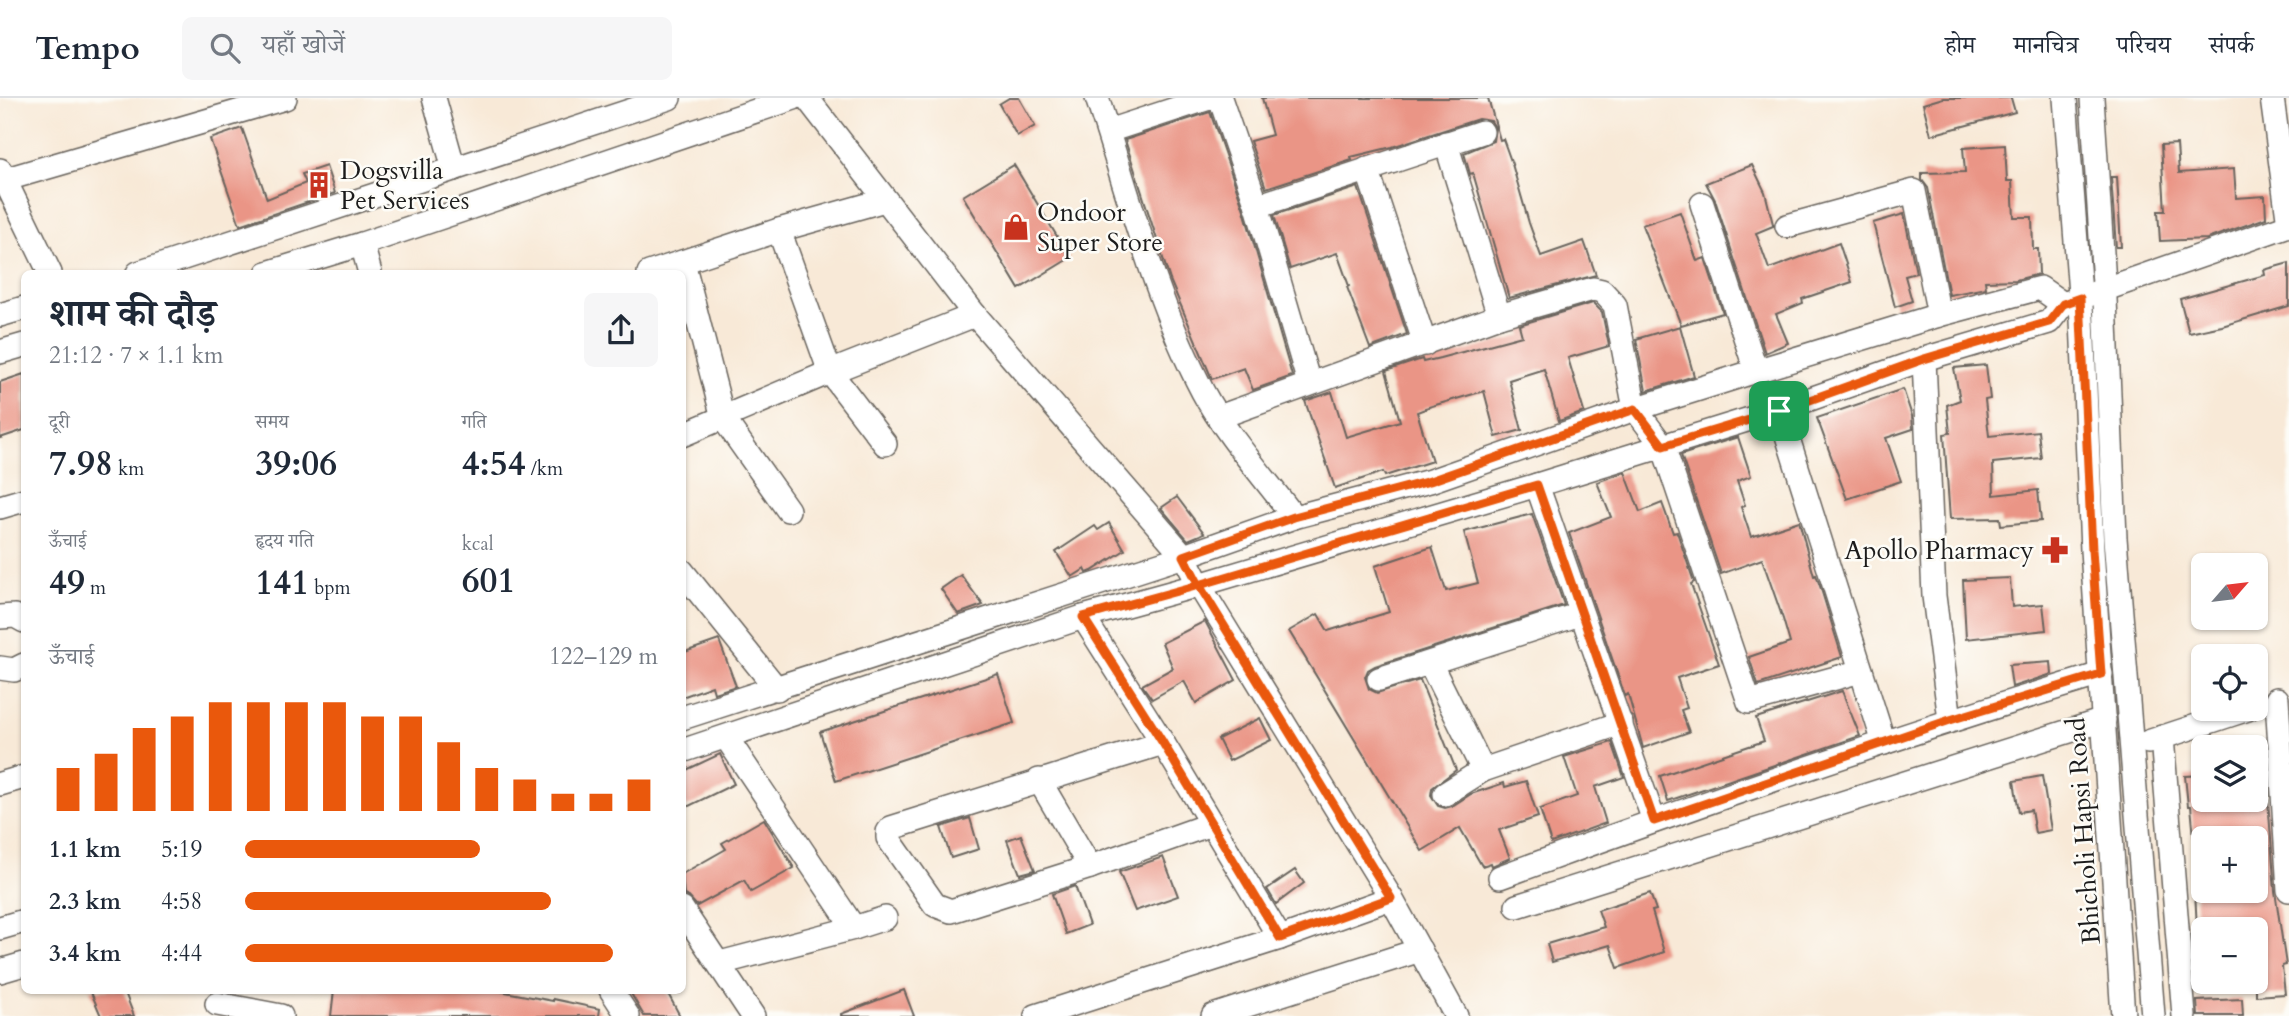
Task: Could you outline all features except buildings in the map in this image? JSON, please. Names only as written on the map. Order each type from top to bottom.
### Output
[{"type":"street","points":[[48,270],[2,177],[285,98]]},
{"type":"street","points":[[434,98],[454,169]]},
{"type":"street","points":[[147,270],[669,98]]},
{"type":"street","points":[[277,270],[362,244],[794,98]]},
{"type":"street","points":[[807,98],[975,315],[1184,556],[1199,585],[1391,898],[1457,1016]]},
{"type":"street","points":[[1097,98],[1127,195],[1176,334],[1204,393],[1219,417],[1294,517]]},
{"type":"street","points":[[1108,131],[1209,98]]},
{"type":"street","points":[[1220,98],[1257,205],[1309,383]]},
{"type":"street","name":"Bhicholi Hapsi Road","points":[[2065,98],[2072,301],[2101,674],[2123,1016]]},
{"type":"street","points":[[2092,98],[2115,538],[2153,1016]]},
{"type":"street","points":[[686,750],[1083,617],[1537,485],[1779,411],[1924,359],[2049,322],[2072,301],[2289,225],[2272,98]]},
{"type":"street","points":[[1257,205],[1482,132]]},
{"type":"street","points":[[1446,142],[1499,316]]},
{"type":"street","points":[[1367,169],[1425,344]]},
{"type":"street","points":[[1787,226],[1914,191],[1939,315]]},
{"type":"street","points":[[658,270],[779,230],[885,200]]},
{"type":"street","points":[[1702,204],[1756,371]]},
{"type":"street","points":[[779,230],[830,372],[885,444]]},
{"type":"street","points":[[362,244],[369,270]]},
{"type":"street","points":[[683,262],[685,270]]},
{"type":"street","points":[[686,274],[723,418],[788,510]]},
{"type":"street","points":[[686,718],[1184,556],[1294,517],[1430,481],[1635,409],[1939,315],[2040,288],[2072,301]]},
{"type":"street","points":[[1219,417],[1499,316],[1593,289],[1602,290],[1615,305],[1635,409],[1663,446],[1749,702],[1861,671]]},
{"type":"street","points":[[0,315],[21,309]]},
{"type":"street","points":[[686,433],[830,372],[975,315]]},
{"type":"street","points":[[0,352],[21,346]]},
{"type":"street","points":[[1924,359],[1934,596],[1950,720]]},
{"type":"street","points":[[1779,411],[1884,743]]},
{"type":"street","points":[[1537,485],[1654,821]]},
{"type":"street","points":[[0,507],[21,501]]},
{"type":"street","points":[[686,581],[777,689]]},
{"type":"street","points":[[1378,679],[1580,614]]},
{"type":"street","points":[[0,617],[15,616],[21,619]]},
{"type":"street","points":[[1083,617],[1163,743],[1280,938]]},
{"type":"street","points":[[1430,663],[1483,770]]},
{"type":"street","points":[[0,668],[14,670],[21,666]]},
{"type":"street","points":[[1500,877],[1654,821],[1950,720],[2101,674]]},
{"type":"street","points":[[2274,700],[2286,809],[2289,890]]},
{"type":"street","points":[[1517,906],[2104,720]]},
{"type":"street","points":[[2132,747],[2211,721]]},
{"type":"street","points":[[1445,794],[1483,770],[1621,723]]},
{"type":"street","points":[[726,737],[854,928]]},
{"type":"street","points":[[2162,737],[2184,1016]]},
{"type":"street","points":[[1163,743],[891,828],[888,838],[935,905],[951,911],[1090,867],[1211,824]]},
{"type":"street","points":[[0,784],[21,778]]},
{"type":"street","points":[[1039,780],[1090,867]]},
{"type":"street","points":[[1036,1016],[1280,938],[1391,898]]},
{"type":"street","points":[[686,915],[753,1016]]},
{"type":"street","points":[[720,963],[885,918]]},
{"type":"street","points":[[0,928],[21,921]]},
{"type":"street","points":[[1213,1016],[1420,950]]},
{"type":"street","points":[[0,971],[21,965]]},
{"type":"street","points":[[614,994],[628,1016]]},
{"type":"street","points":[[215,1004],[281,1016]]},
{"type":"place","name":"Dogsvilla Pet Services","points":[[319,185]]},
{"type":"place","name":"Ondoor Super Store","points":[[1016,227]]},
{"type":"place","name":"Apollo Pharmacy","points":[[2055,550]]},
{"type":"route","points":[[1779,411],[1663,446],[1635,409],[1430,481],[1294,517],[1184,556],[1199,585],[1083,617],[1163,743],[1280,938],[1391,898],[1199,585],[1537,485],[1654,821],[1950,720],[2101,674],[2080,298],[2063,304],[2049,322],[1924,359],[1779,411]]}]
